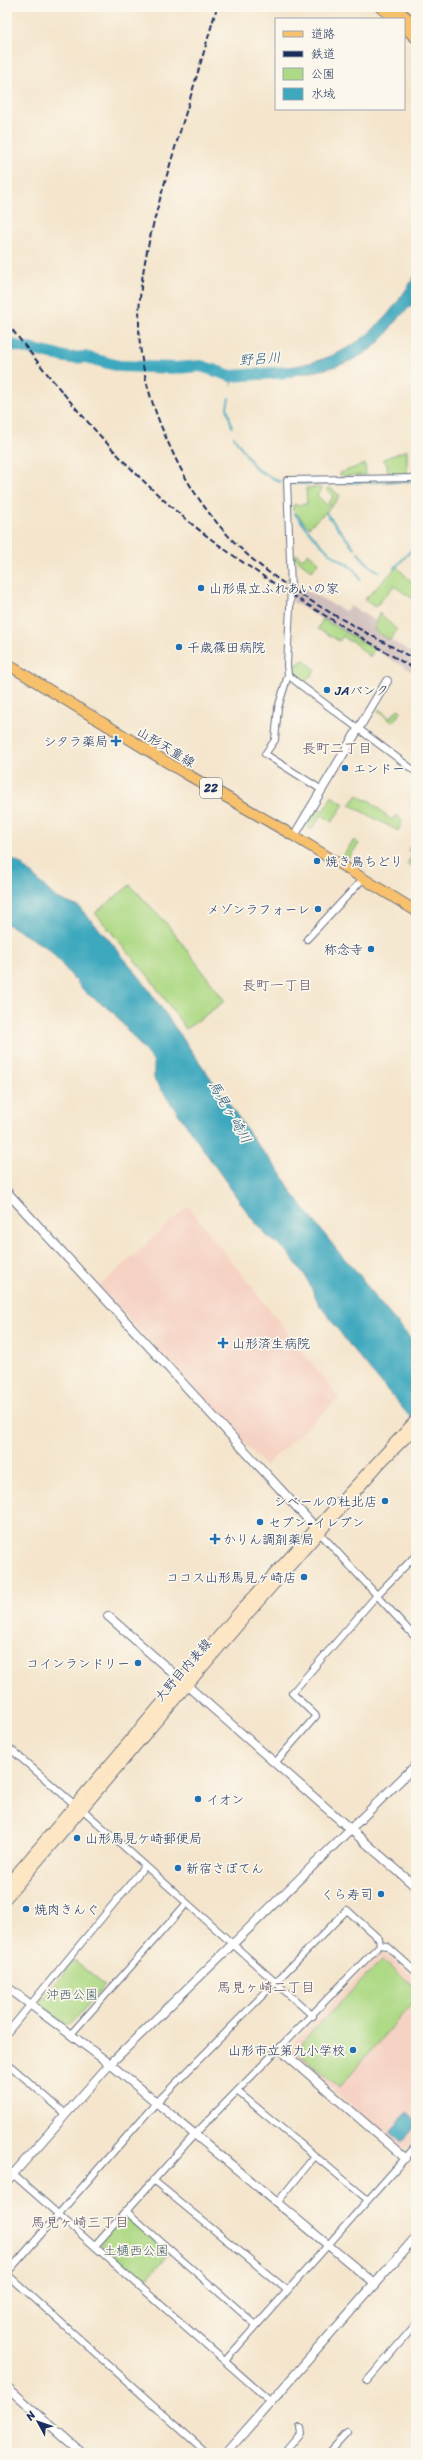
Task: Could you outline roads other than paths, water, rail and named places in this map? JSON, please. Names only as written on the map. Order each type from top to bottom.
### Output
[{"type":"main road","points":[[380,7],[393,18]]},
{"type":"main road","points":[[394,7],[416,26]]},
{"type":"main road","points":[[405,29],[416,38]]},
{"type":"main road","name":"山形天童線","points":[[7,664],[176,768],[294,836],[416,910]]},
{"type":"main road","points":[[379,1461],[416,1419]]},
{"type":"main road","points":[[379,1461],[416,1428]]},
{"type":"main road","name":"大野目内表線","points":[[7,1898],[180,1678],[379,1461]]},
{"type":"main road","name":"大野目内表線","points":[[7,1884],[187,1685],[317,1530]]},
{"type":"street","points":[[322,790],[265,754],[275,740],[278,708],[288,675],[291,546],[287,480],[416,478]]},
{"type":"street","points":[[288,675],[416,772]]},
{"type":"street","points":[[294,836],[388,681]]},
{"type":"street","points":[[307,939],[363,879]]},
{"type":"street","points":[[7,1192],[416,1638]]},
{"type":"street","points":[[275,1763],[316,1716],[292,1693],[377,1595],[416,1555]]},
{"type":"street","points":[[108,1616],[416,1887]]},
{"type":"street","points":[[7,1746],[78,1806],[313,2016]]},
{"type":"street","points":[[7,2181],[10,2172],[66,2114],[110,2064],[416,1765]]},
{"type":"street","points":[[7,2033],[144,1866]]},
{"type":"street","points":[[71,2034],[187,1904]]},
{"type":"street","points":[[207,2453],[7,2273],[156,2103],[274,1982],[347,1910],[379,1939],[380,1945]]},
{"type":"street","points":[[380,1945],[387,1946],[416,1972]]},
{"type":"street","points":[[95,2246],[194,2136],[313,2016],[380,1945]]},
{"type":"street","points":[[7,1988],[110,2064],[194,2136],[375,2284]]},
{"type":"street","points":[[280,2049],[405,2158]]},
{"type":"street","points":[[7,2063],[66,2114]]},
{"type":"street","points":[[237,2091],[368,2200]]},
{"type":"street","points":[[225,2361],[416,2146]]},
{"type":"street","points":[[277,2203],[315,2156]]},
{"type":"street","points":[[10,2172],[271,2402]]},
{"type":"street","points":[[154,2180],[287,2290]]},
{"type":"street","points":[[126,2211],[256,2325]]},
{"type":"street","points":[[226,2453],[416,2237]]},
{"type":"street","points":[[366,2381],[416,2324]]},
{"type":"street","points":[[7,2387],[82,2453]]},
{"type":"street","points":[[284,2453],[301,2433],[300,2428]]},
{"type":"street","points":[[328,2453],[347,2433]]},
{"type":"water","points":[[416,274],[416,293],[413,303],[374,347],[347,362],[333,367],[318,371],[272,377],[274,369],[321,360],[341,352],[358,341],[374,329],[389,313]]},
{"type":"water","name":"馬見ヶ崎川","points":[[7,856],[22,865],[56,898],[79,907],[110,941],[141,979],[257,1144],[281,1173],[292,1193],[340,1254],[359,1274],[374,1296],[416,1345],[416,1424],[354,1351],[319,1304],[306,1277],[287,1251],[266,1235],[250,1216],[154,1079],[154,1062],[111,1010],[86,993],[49,949],[7,924]]},
{"type":"water","points":[[407,2112],[416,2120],[416,2126],[402,2142],[390,2132]]},
{"type":"waterway","name":"野呂川","points":[[7,344],[70,358],[85,357],[119,366],[176,368],[201,366],[231,376],[289,372]]},
{"type":"waterway","points":[[231,376],[232,385]]},
{"type":"waterway","points":[[229,398],[227,408],[232,427]]},
{"type":"waterway","points":[[234,437],[256,469],[280,482]]},
{"type":"waterway","points":[[293,484],[416,481]]},
{"type":"waterway","points":[[294,513],[323,547],[332,555],[351,567],[358,575],[360,580]]},
{"type":"waterway","points":[[326,513],[355,549]]},
{"type":"waterway","points":[[394,569],[416,545]]},
{"type":"waterway","points":[[358,553],[370,566],[380,572]]},
{"type":"railway","points":[[217,7],[160,198],[143,271],[139,320],[140,345],[144,373],[152,400],[166,438],[187,481],[216,522],[239,547],[270,573],[310,601],[416,660]]},
{"type":"railway","points":[[7,323],[47,374],[90,424],[134,472],[182,516],[238,559],[296,598],[416,670]]},
{"type":"place","name":"山形県立ふれあいの家","points":[[201,588]]},
{"type":"place","name":"千歳篠田病院","points":[[179,647]]},
{"type":"place","name":"JAバンク","points":[[327,690]]},
{"type":"place","name":"シタラ薬局","points":[[116,741]]},
{"type":"place","name":"エンドー","points":[[345,768]]},
{"type":"place","name":"焼き鳥ちどり","points":[[317,861]]},
{"type":"place","name":"メゾンラフォーレ","points":[[318,909]]},
{"type":"place","name":"称念寺","points":[[371,949]]},
{"type":"place","name":"山形済生病院","points":[[223,1343]]},
{"type":"place","name":"シベールの杜北店","points":[[385,1501]]},
{"type":"place","name":"セブン-イレブン","points":[[260,1522]]},
{"type":"place","name":"かりん調剤薬局","points":[[215,1539]]},
{"type":"place","name":"ココス山形馬見ヶ崎店","points":[[304,1577]]},
{"type":"place","name":"コインランドリー","points":[[138,1663]]},
{"type":"place","name":"イオン","points":[[198,1799]]},
{"type":"place","name":"山形馬見ケ崎郵便局","points":[[77,1838]]},
{"type":"place","name":"新宿さぼてん","points":[[178,1868]]},
{"type":"place","name":"くら寿司","points":[[381,1894]]},
{"type":"place","name":"焼肉きんぐ","points":[[26,1909]]},
{"type":"place","name":"山形市立第九小学校","points":[[353,2050]]},
{"type":"district","name":"長町二丁目","points":[[337,748]]},
{"type":"district","name":"長町一丁目","points":[[277,985]]},
{"type":"district","name":"馬見ヶ崎二丁目","points":[[266,1987]]},
{"type":"district","name":"馬見ヶ崎三丁目","points":[[80,2222]]},
{"type":"park label","name":"沖西公園","points":[[72,1994]]},
{"type":"park label","name":"土樋西公園","points":[[136,2250]]}]
